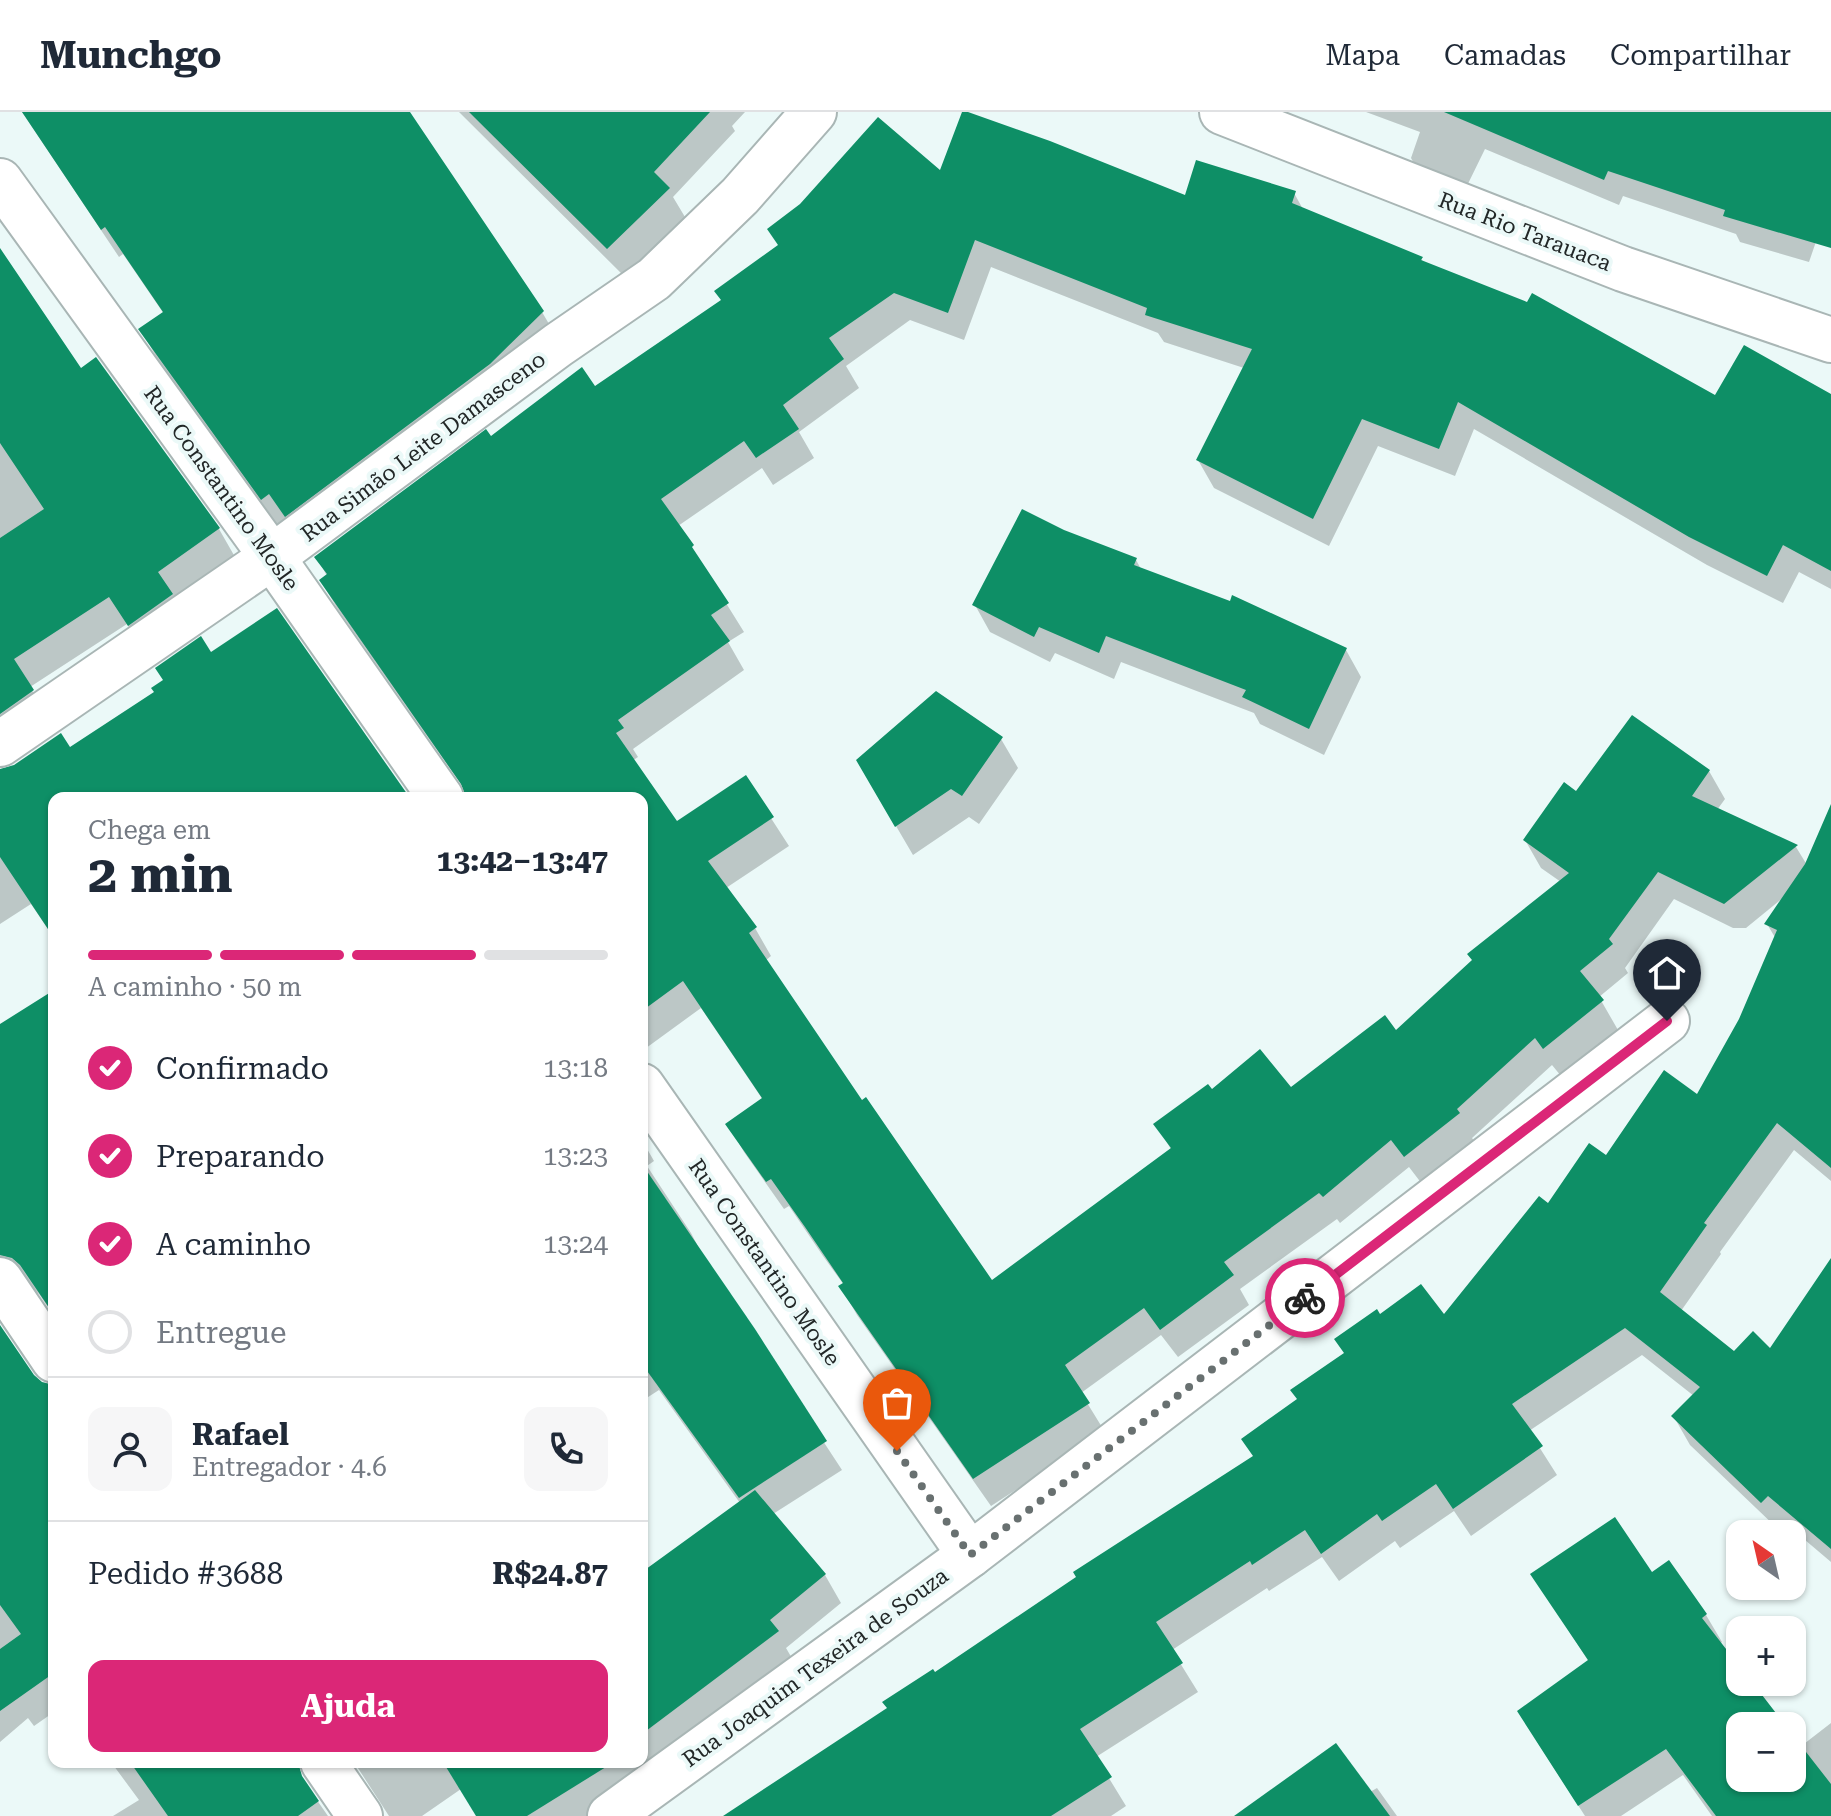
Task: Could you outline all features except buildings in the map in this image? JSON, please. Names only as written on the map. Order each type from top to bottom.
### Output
[{"type":"street","name":"Rua Simão Leite Damasceno","points":[[0,744],[272,557],[558,345],[654,279],[740,196],[814,112]]},
{"type":"street","name":"Rua Rio Tarauaca","points":[[1222,112],[1623,269],[1831,340]]},
{"type":"street","name":"Rua Constantino Mosle","points":[[0,181],[272,557],[437,792]]},
{"type":"street","name":"Rua Joaquim Texeira de Souza","points":[[610,1816],[970,1555],[1667,1021]]},
{"type":"street","name":"Rua Constantino Mosle","points":[[648,1095],[970,1555]]},
{"type":"street","points":[[0,1280],[48,1351]]},
{"type":"street","points":[[327,1768],[360,1816]]},
{"type":"way so far","points":[[897,1451],[970,1555],[1305,1298]]},
{"type":"route","points":[[1305,1298],[1667,1021]]}]
